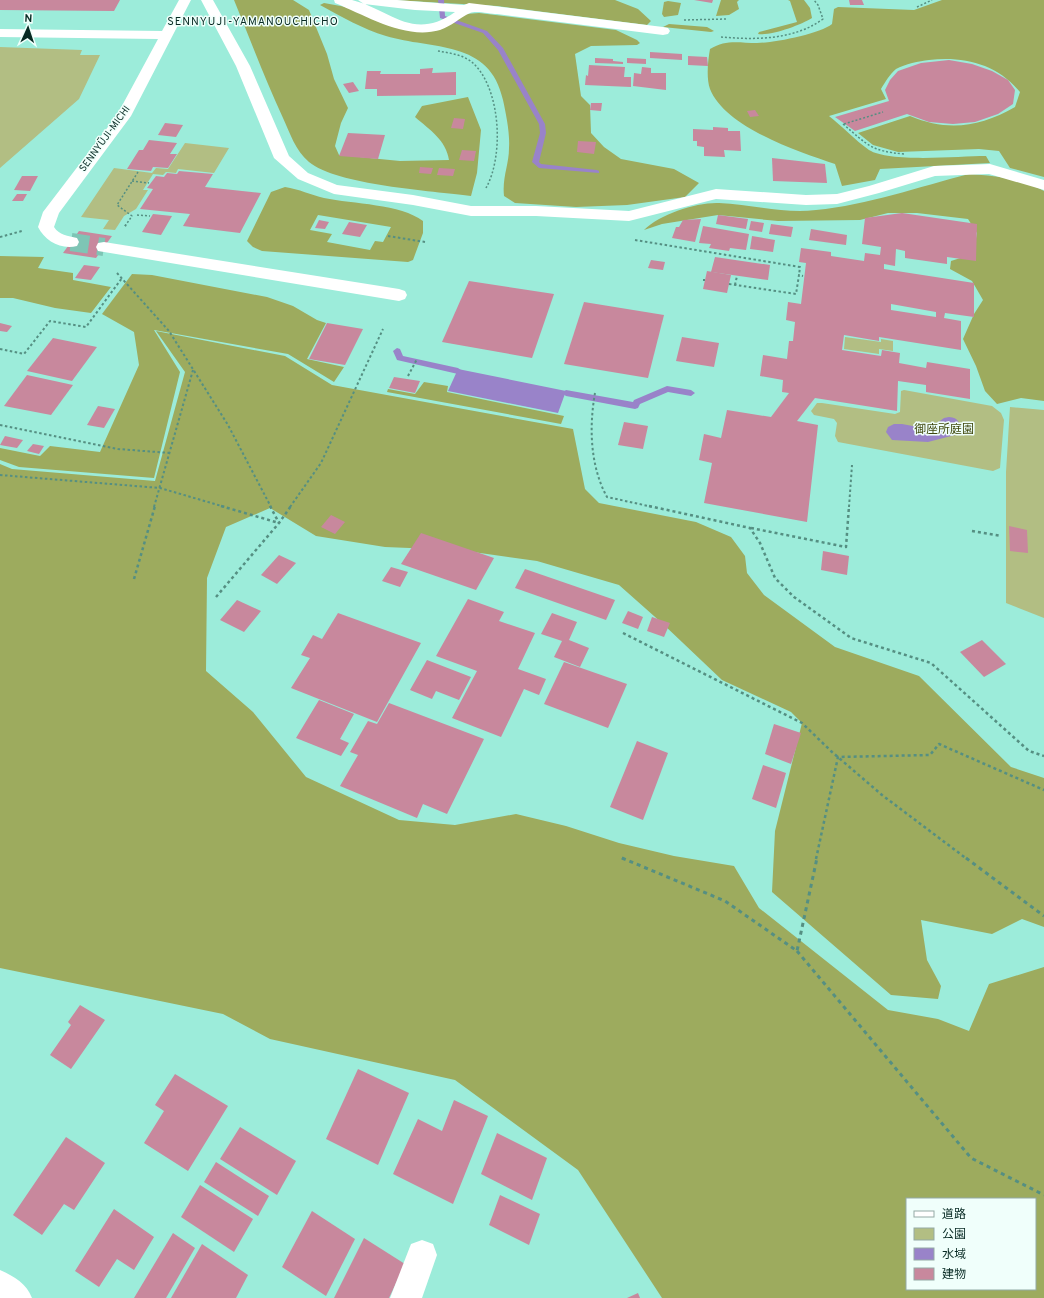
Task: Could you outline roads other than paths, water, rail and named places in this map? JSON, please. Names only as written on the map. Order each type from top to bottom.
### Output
[{"type":"street","name":"SENNYŪJI-MICHI","points":[[71,242],[53,237],[49,232],[46,226],[51,212],[124,116],[185,0]]},
{"type":"street","points":[[207,0],[243,66],[282,158],[303,176],[334,189],[413,200],[472,211],[536,211],[629,216],[716,194],[806,200],[837,199],[874,190],[934,171],[990,169],[1044,185]]},
{"type":"street","points":[[340,0],[404,26],[419,29],[441,25],[458,16],[478,0]]},
{"type":"street","points":[[364,0],[431,7],[497,10],[663,31]]},
{"type":"street","points":[[0,33],[167,35]]},
{"type":"street","points":[[107,248],[399,295]]},
{"type":"street","points":[[406,1298],[422,1255]]},
{"type":"street","points":[[0,1286],[16,1298]]},
{"type":"water","points":[[458,369],[566,391],[558,413],[448,391]]},
{"type":"water","points":[[949,417],[957,419],[961,431],[959,434],[928,442],[892,440],[886,432],[888,427],[894,424],[929,429],[944,418]]},
{"type":"waterway","points":[[441,0],[442,17],[485,32],[501,49],[542,124],[543,133],[535,162],[539,166],[597,172]]},
{"type":"waterway","points":[[397,351],[400,358],[458,371]]},
{"type":"waterway","points":[[566,393],[635,406],[637,402],[667,389],[691,393]]},
{"type":"tunnel","points":[[71,242],[104,247]]},
{"type":"district","name":"SENNYUJI-YAMANOUCHICHO","points":[[253,22]]},
{"type":"park label","name":"御座所庭園","points":[[944,430]]}]
